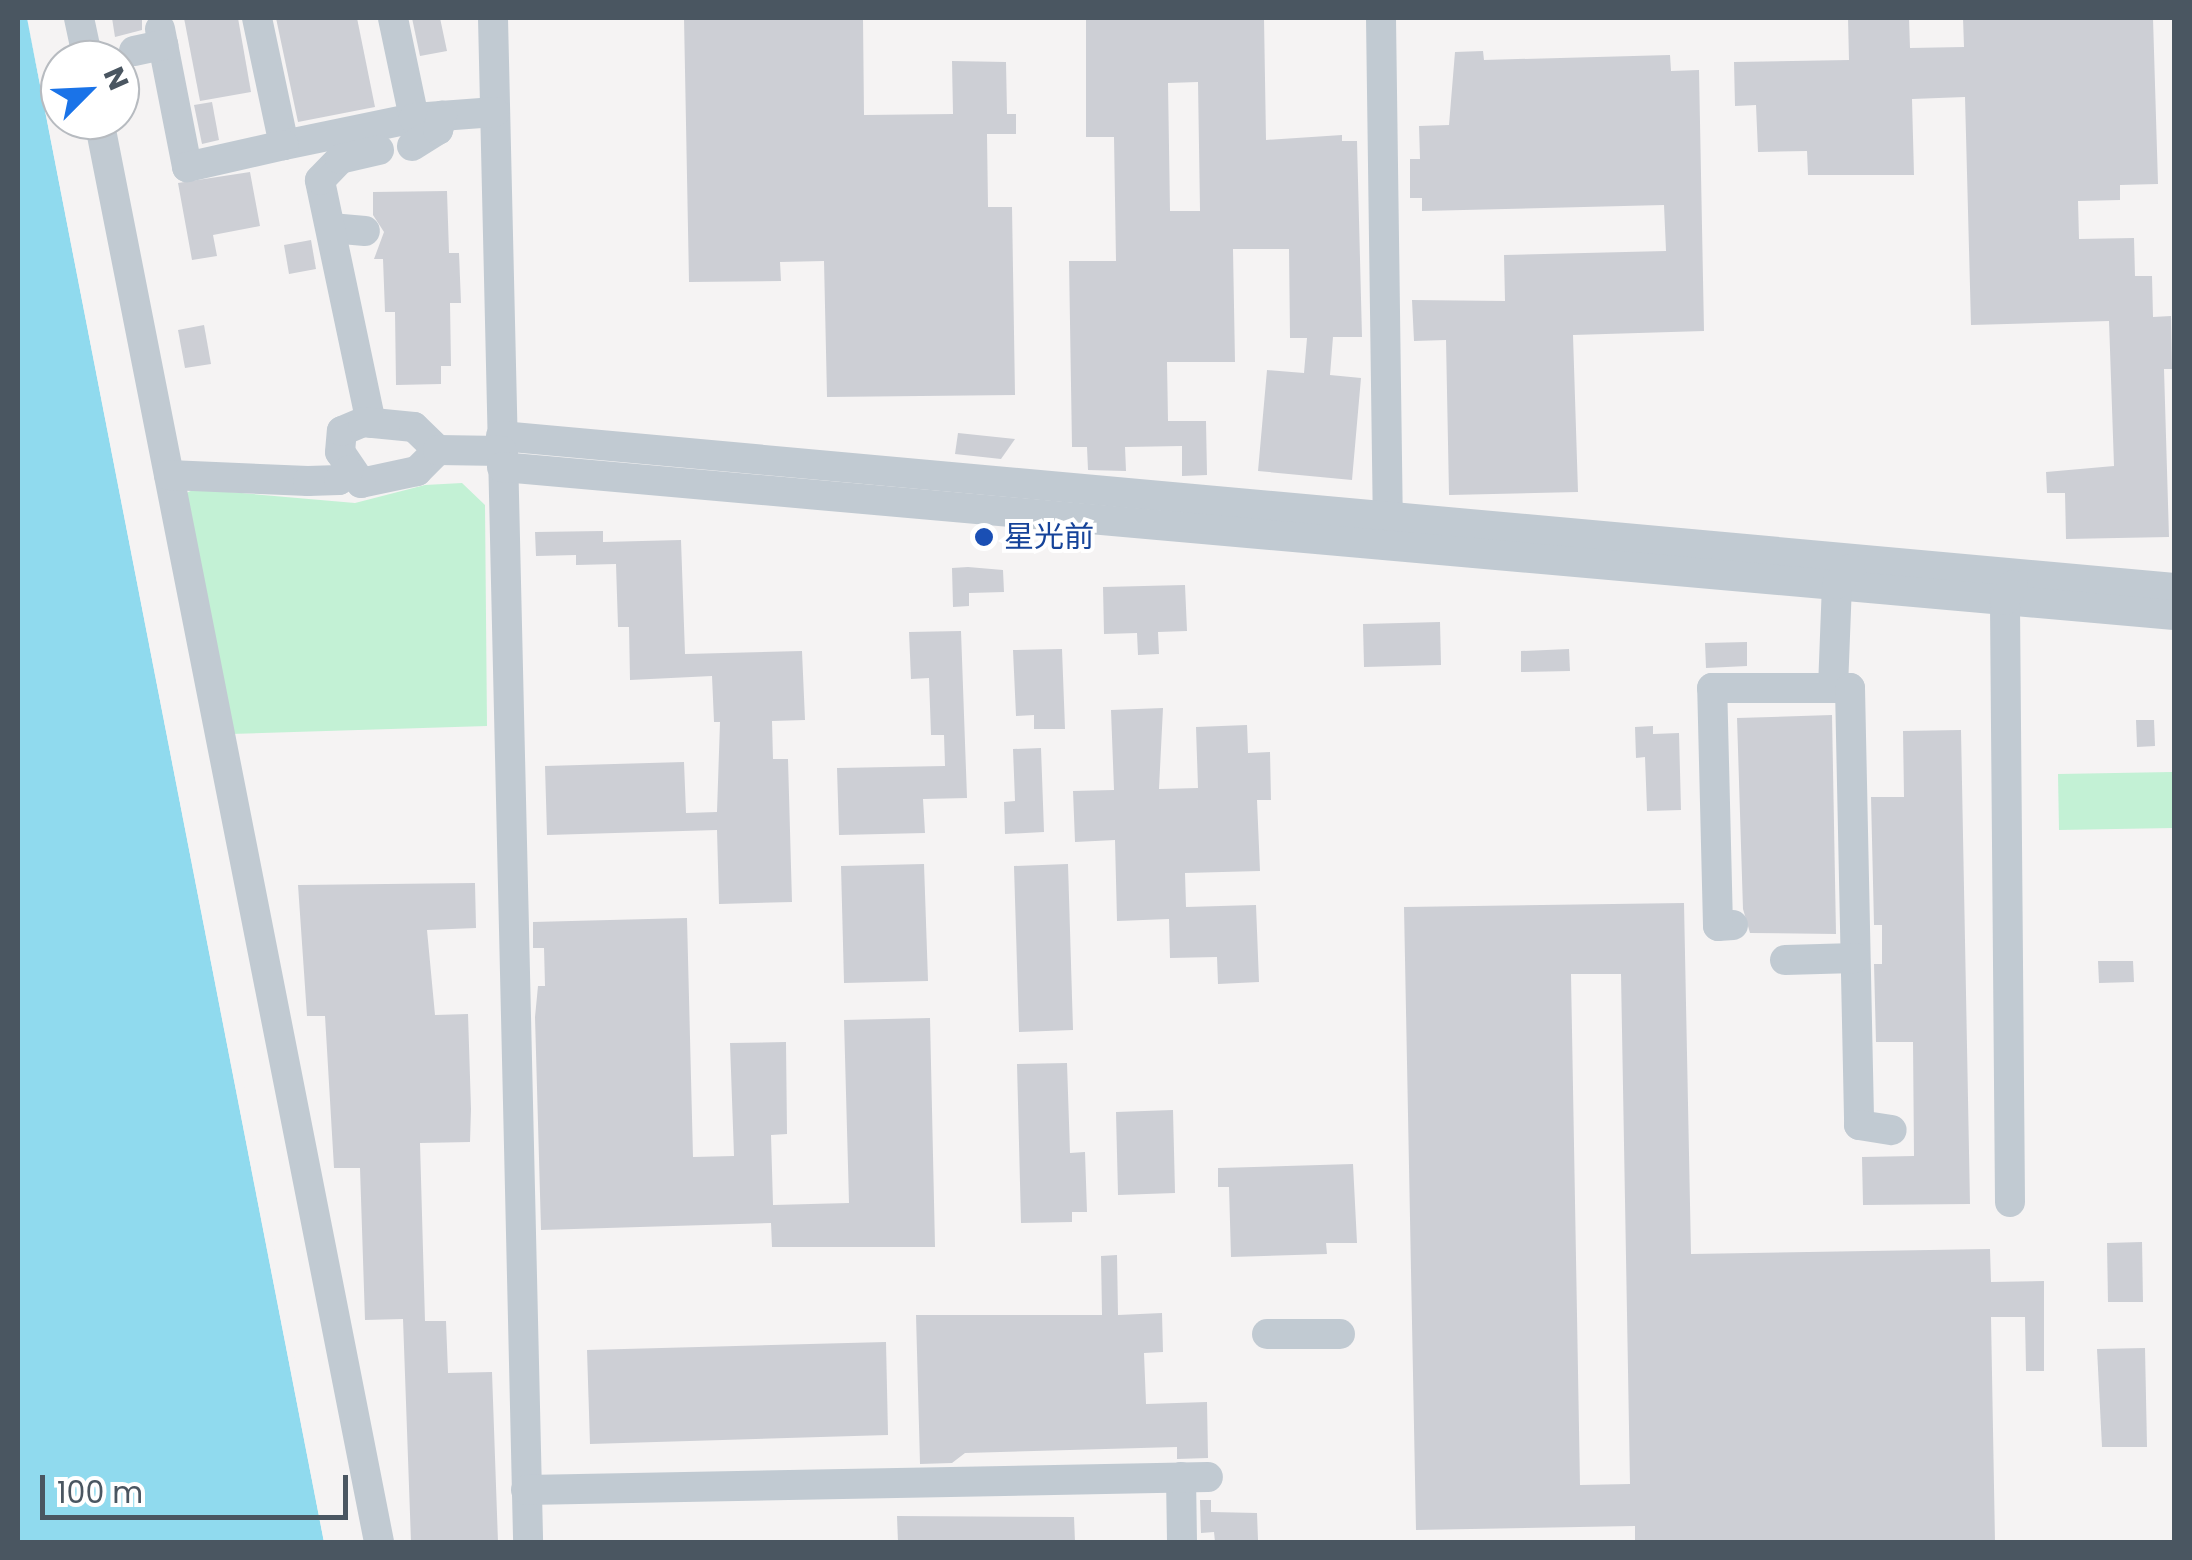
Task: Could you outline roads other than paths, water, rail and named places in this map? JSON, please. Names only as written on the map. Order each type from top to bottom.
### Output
[{"type":"street","points":[[257,18],[284,146]]},
{"type":"street","points":[[392,18],[423,127]]},
{"type":"street","points":[[493,18],[528,1542]]},
{"type":"street","points":[[1381,18],[1387,543]]},
{"type":"street","points":[[153,42],[187,167],[284,146],[423,127],[495,112]]},
{"type":"street","points":[[104,140],[379,1542]]},
{"type":"street","points":[[371,423],[320,180],[340,159],[380,150]]},
{"type":"street","points":[[331,228],[365,230]]},
{"type":"street","points":[[438,450],[417,471],[361,482],[348,472],[342,431],[371,423],[414,427],[438,450],[502,451],[1389,512],[1802,552],[1876,560],[2174,615]]},
{"type":"street","points":[[502,451],[1387,543],[1837,584],[2174,588]]},
{"type":"street","points":[[169,475],[338,480],[348,472]]},
{"type":"street","points":[[1802,552],[1821,561],[1837,584],[1833,688]]},
{"type":"street","points":[[1837,584],[1851,568],[1876,560]]},
{"type":"street","points":[[2010,1202],[2012,586]]},
{"type":"street","points":[[1734,925],[1718,926],[1712,688],[1850,688],[1859,1125],[1892,1130]]},
{"type":"street","points":[[1785,960],[1855,958]]},
{"type":"street","points":[[1266,1334],[1340,1334]]},
{"type":"street","points":[[526,1490],[1194,1477],[1182,1542]]},
{"type":"water","points":[[18,18],[27,18],[40,85],[40,140],[51,140],[324,1542],[18,1542]]},
{"type":"place","name":"星光前","points":[[984,537]]}]
